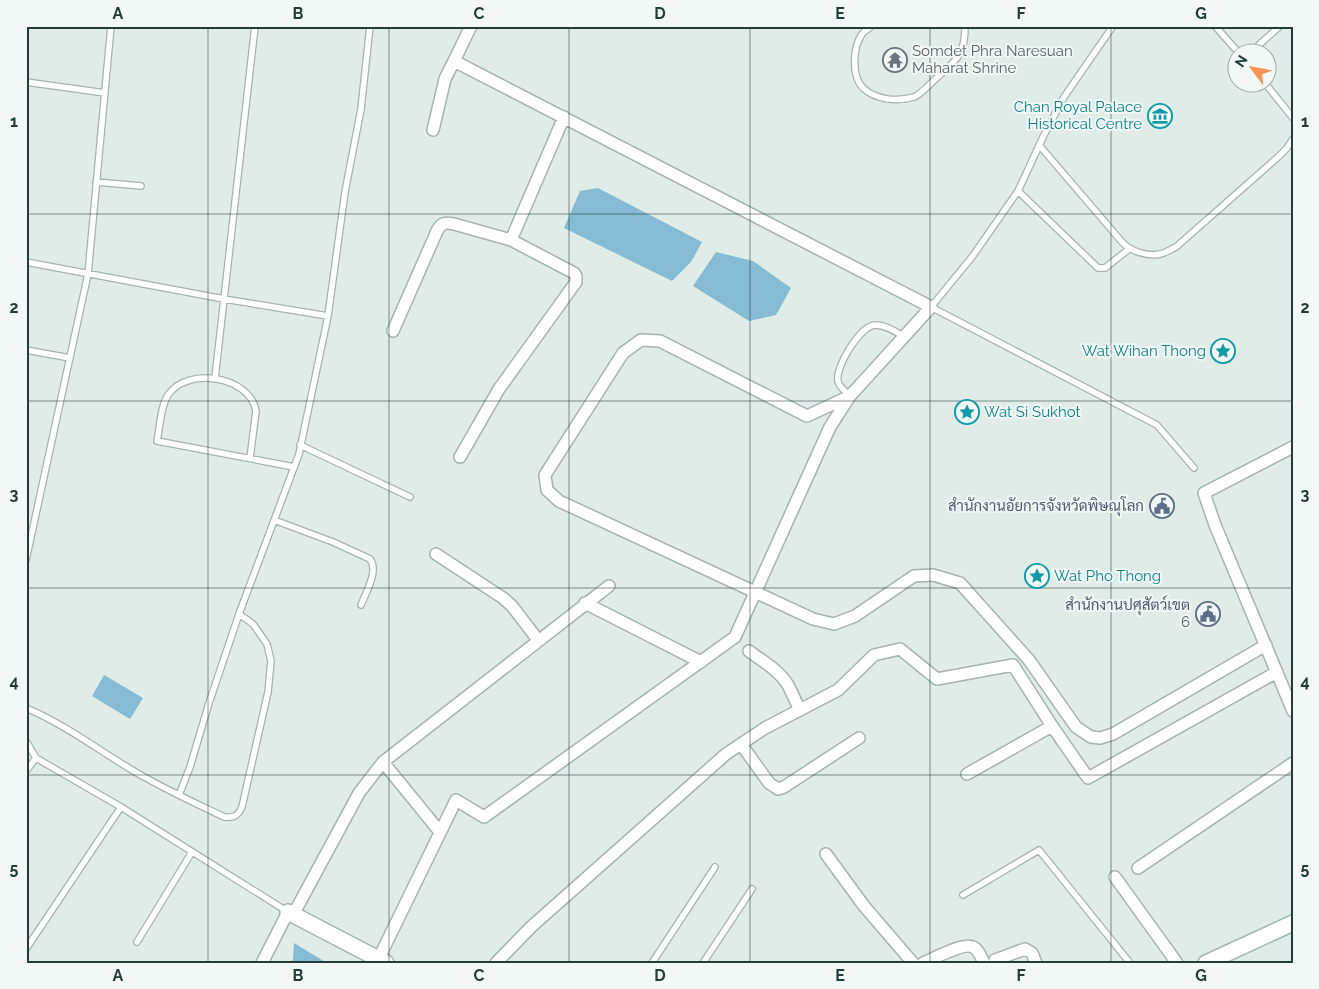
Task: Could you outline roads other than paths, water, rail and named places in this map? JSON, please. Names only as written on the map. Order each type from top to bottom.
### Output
[{"type":"street","points":[[433,130],[445,79],[470,26]]},
{"type":"street","points":[[290,913],[383,961],[456,800],[484,817],[735,637],[830,427],[850,396],[931,307],[454,61]]},
{"type":"street","points":[[511,240],[564,117]]},
{"type":"street","points":[[392,331],[437,231],[442,224],[447,222],[511,240],[574,273],[576,276],[576,282],[500,389],[460,457]]},
{"type":"street","points":[[850,396],[807,416],[660,341],[641,340],[622,353],[545,475],[547,490],[558,501],[813,619],[834,624],[855,616],[914,576],[933,575],[960,583],[1029,660],[1076,727],[1091,738],[1100,738],[1113,734],[1266,646]]},
{"type":"street","points":[[1293,447],[1204,493],[1215,525],[1293,712]]},
{"type":"street","points":[[436,554],[503,598],[512,606],[538,640]]},
{"type":"street","points":[[262,963],[359,793],[383,762],[585,603],[610,586]]},
{"type":"street","points":[[585,603],[701,662]]},
{"type":"street","points":[[496,963],[531,927],[712,766],[765,728],[838,690],[874,655],[900,649],[937,679],[1013,665],[1088,778],[1277,672]]},
{"type":"street","points":[[749,651],[781,677],[787,684],[800,710]]},
{"type":"street","points":[[967,774],[1052,726]]},
{"type":"street","points":[[741,744],[769,783],[778,789],[784,787],[859,738]]},
{"type":"street","points":[[383,762],[440,832]]},
{"type":"street","points":[[1138,868],[1293,763]]},
{"type":"street","points":[[826,854],[864,906],[913,963]]},
{"type":"street","points":[[1116,877],[1177,963]]},
{"type":"street","points":[[1206,963],[1293,923]]},
{"type":"street","points":[[924,963],[966,946],[974,948],[990,961],[1025,949],[1032,953],[1036,963]]},
{"type":"lane","points":[[26,560],[88,274],[111,26]]},
{"type":"lane","points":[[216,378],[254,26]]},
{"type":"lane","points":[[179,795],[190,767],[209,703],[294,467],[300,445],[328,316],[345,192],[361,109],[370,26]]},
{"type":"lane","points":[[871,26],[862,34],[856,49],[854,70],[862,87],[879,98],[899,100],[916,96],[958,58],[964,42],[964,26]]},
{"type":"lane","points":[[1113,26],[1064,98],[1039,145],[1018,191],[972,257],[931,307],[1157,425],[1194,468]]},
{"type":"lane","points":[[1215,26],[1229,42]]},
{"type":"lane","points":[[1262,42],[1280,26]]},
{"type":"lane","points":[[26,82],[105,93]]},
{"type":"lane","points":[[1272,92],[1293,118]]},
{"type":"lane","points":[[1039,145],[1129,249],[1161,254],[1176,247],[1278,157],[1293,139]]},
{"type":"lane","points":[[96,182],[141,186]]},
{"type":"lane","points":[[1018,191],[1098,268],[1105,268],[1129,249]]},
{"type":"lane","points":[[26,262],[224,299],[328,316]]},
{"type":"lane","points":[[850,396],[838,383],[837,373],[862,330],[875,325],[890,329],[905,337]]},
{"type":"lane","points":[[26,350],[70,358]]},
{"type":"lane","points":[[250,458],[256,417],[255,404],[251,397],[235,385],[216,378],[184,382],[168,394],[164,403],[157,440],[294,467]]},
{"type":"lane","points":[[300,445],[410,497]]},
{"type":"lane","points":[[274,520],[334,542],[370,559],[374,564],[373,573],[361,605]]},
{"type":"lane","points":[[26,708],[79,735],[132,770],[179,795],[224,817],[233,818],[239,814],[242,807],[268,692],[271,661],[267,644],[254,624],[240,614]]},
{"type":"lane","points":[[26,741],[36,758],[121,807],[290,913]]},
{"type":"lane","points":[[26,772],[36,758]]},
{"type":"lane","points":[[26,949],[121,807]]},
{"type":"lane","points":[[963,895],[1039,850],[1130,963]]},
{"type":"lane","points":[[137,942],[192,852]]},
{"type":"lane","points":[[652,963],[715,866]]},
{"type":"lane","points":[[704,963],[752,889]]},
{"type":"water","points":[[598,188],[702,242],[691,262],[672,281],[564,228],[580,191]]},
{"type":"water","points":[[716,252],[753,261],[791,288],[776,315],[749,321],[693,286]]},
{"type":"water","points":[[104,675],[143,698],[130,719],[92,696]]},
{"type":"water","points":[[294,943],[327,963],[289,963],[293,960]]},
{"type":"place","name":"Somdet Phra Naresuan Maharat Shrine","points":[[895,60]]},
{"type":"place","name":"Chan Royal Palace Historical Centre","points":[[1160,116]]},
{"type":"place","name":"Wat Wihan Thong","points":[[1223,351]]},
{"type":"place","name":"Wat Si Sukhot","points":[[967,412]]},
{"type":"place","name":"สำนักงานอัยการจังหวัดพิษณุโลก","points":[[1162,506]]},
{"type":"place","name":"Wat Pho Thong","points":[[1037,576]]},
{"type":"place","name":"สำนักงานปศุสัตว์เขต 6","points":[[1208,614]]}]
